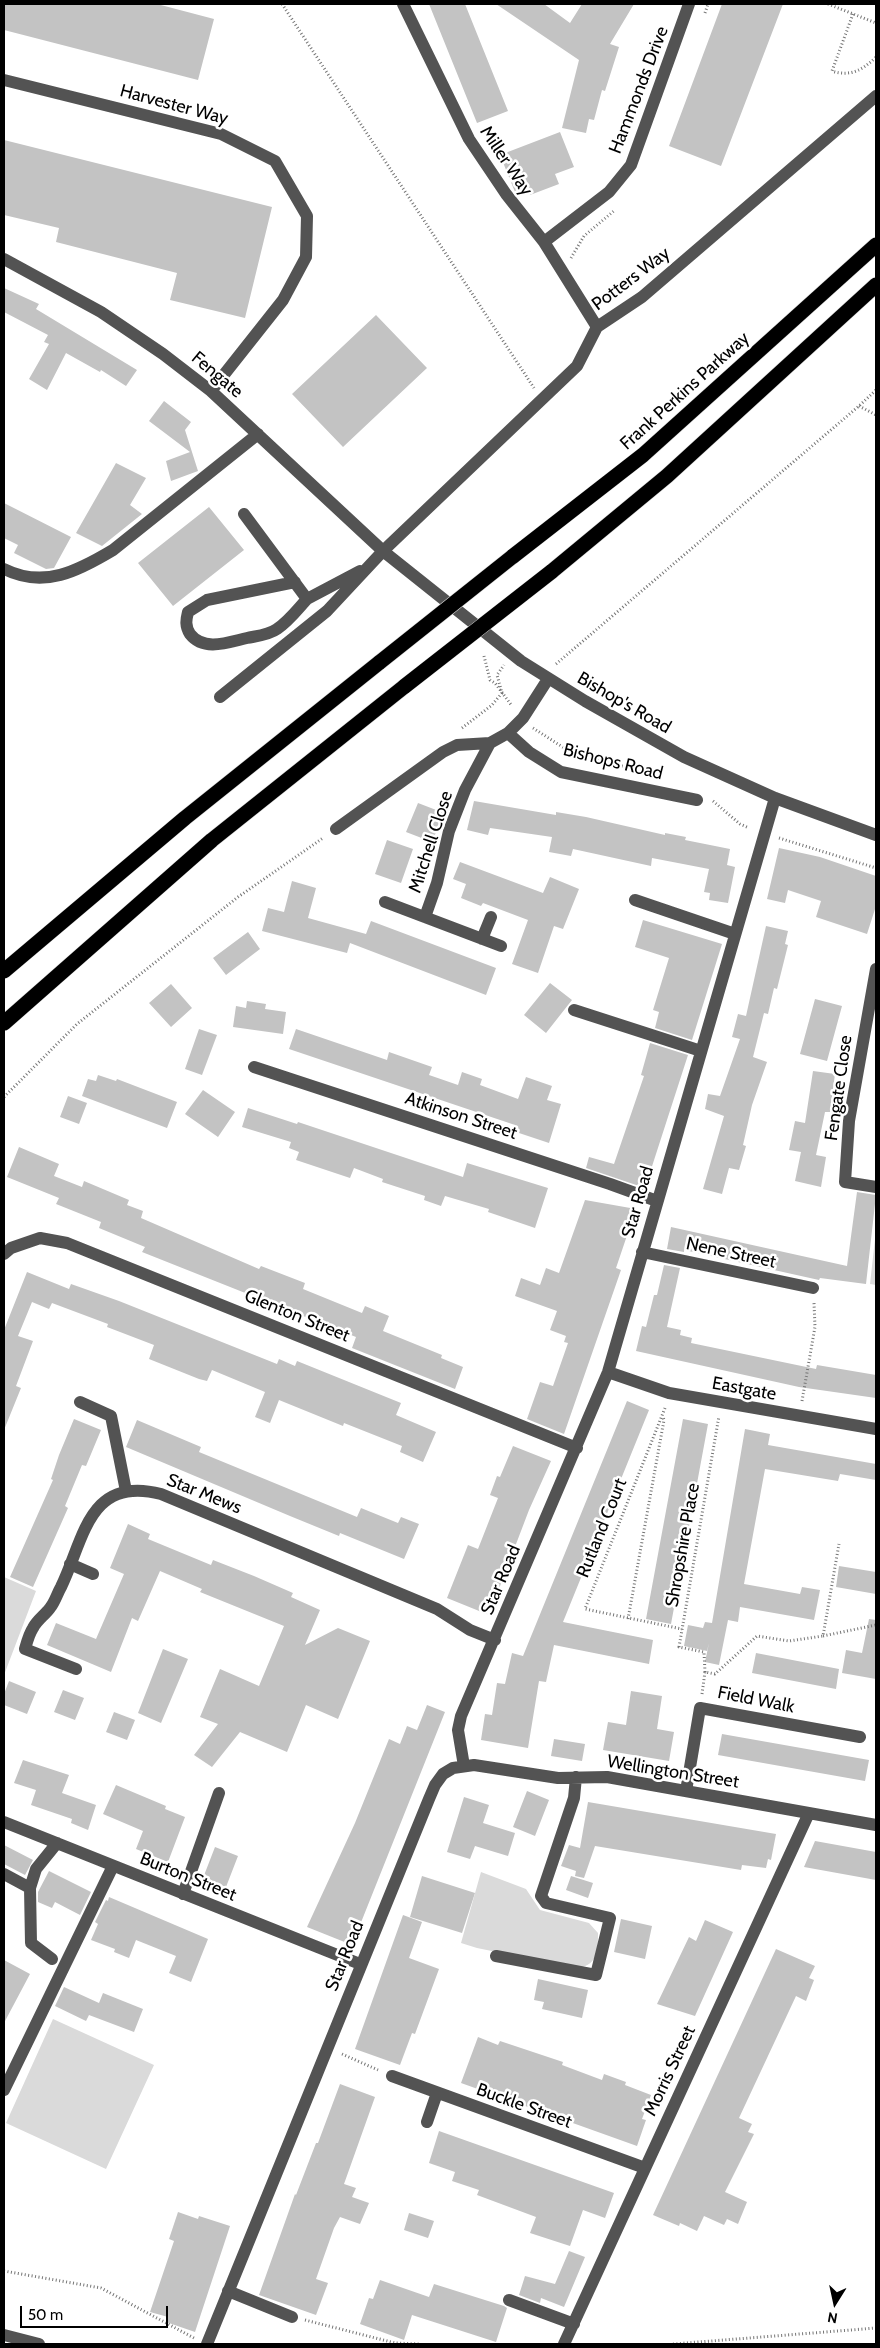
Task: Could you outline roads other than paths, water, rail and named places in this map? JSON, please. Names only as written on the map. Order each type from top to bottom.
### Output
[{"type":"highway","name":"Frank Perkins Parkway","points":[[4,971],[185,818],[643,455],[876,245]]},
{"type":"highway","points":[[4,1023],[212,840],[551,572],[667,476],[876,285]]},
{"type":"street","name":"Miller Way","points":[[403,4],[469,140],[506,194],[544,242],[597,327]]},
{"type":"street","name":"Hammonds Drive","points":[[544,242],[609,192],[631,165],[690,4]]},
{"type":"street","name":"Harvester Way","points":[[4,80],[221,134],[275,161],[306,216],[306,257],[283,300],[211,390]]},
{"type":"street","name":"Potters Way","points":[[368,566],[576,366],[597,327],[642,297],[876,96]]},
{"type":"street","name":"Fengate","points":[[4,259],[101,312],[164,354],[211,390],[383,551]]},
{"type":"street","points":[[4,569],[16,575],[57,578],[92,563],[114,550],[258,434]]},
{"type":"street","points":[[244,514],[306,599]]},
{"type":"street","name":"Bishop's Road","points":[[383,551],[521,661],[548,679],[660,744],[775,798],[876,835]]},
{"type":"street","points":[[295,582],[207,600],[188,612],[186,621],[188,630],[194,638],[203,644],[216,645],[275,631],[290,619],[306,599],[368,566]]},
{"type":"street","points":[[220,697],[327,611],[368,566]]},
{"type":"street","points":[[336,829],[443,752],[457,745],[490,742],[508,733],[523,718],[548,679]]},
{"type":"street","name":"Bishops Road","points":[[508,733],[529,752],[561,772],[697,800]]},
{"type":"street","name":"Mitchell Close","points":[[425,917],[437,883],[452,823],[465,790],[490,742]]},
{"type":"street","name":"Star Road","points":[[202,2342],[228,2291],[326,2047],[435,1785],[443,1774],[452,1768],[464,1766],[458,1730],[461,1716],[608,1372],[775,798]]},
{"type":"street","points":[[635,900],[735,934]]},
{"type":"street","name":"Mitchell Close","points":[[385,902],[501,946]]},
{"type":"street","points":[[482,939],[491,916]]},
{"type":"street","name":"Fengate Close","points":[[876,969],[849,1121],[845,1182],[876,1187]]},
{"type":"street","points":[[574,1010],[701,1051]]},
{"type":"street","name":"Atkinson Street","points":[[254,1067],[657,1201]]},
{"type":"street","name":"Glenton Street","points":[[4,1254],[11,1248],[40,1238],[67,1243],[577,1448]]},
{"type":"street","name":"Nene Street","points":[[642,1252],[813,1288]]},
{"type":"street","name":"Eastgate","points":[[608,1372],[669,1393],[876,1429]]},
{"type":"street","points":[[76,1669],[24,1649],[33,1626],[50,1608],[88,1521],[111,1497],[126,1491],[111,1416],[80,1402]]},
{"type":"street","name":"Star Mews","points":[[126,1491],[145,1490],[161,1494],[437,1609],[470,1630],[495,1640]]},
{"type":"street","points":[[70,1564],[93,1574]]},
{"type":"street","name":"Field Walk","points":[[686,1791],[700,1708],[860,1738]]},
{"type":"street","name":"Wellington Street","points":[[464,1766],[490,1767],[558,1778],[607,1777],[876,1824]]},
{"type":"street","points":[[496,1956],[596,1975],[610,1918],[546,1903],[541,1896],[574,1798],[576,1777]]},
{"type":"street","points":[[183,1894],[219,1793]]},
{"type":"street","name":"Morris Street","points":[[564,2344],[809,1813]]},
{"type":"street","name":"Burton Street","points":[[4,1822],[360,1964]]},
{"type":"street","points":[[52,1959],[31,1943],[30,1888],[36,1869],[57,1843]]},
{"type":"street","points":[[4,2090],[113,1866]]},
{"type":"street","points":[[4,1874],[30,1888]]},
{"type":"street","name":"Buckle Street","points":[[392,2076],[645,2168]]},
{"type":"street","points":[[427,2122],[437,2093]]},
{"type":"street","points":[[228,2291],[292,2317]]},
{"type":"street","points":[[509,2300],[574,2324]]},
{"type":"street","points":[[4,2335],[40,2344]]}]
